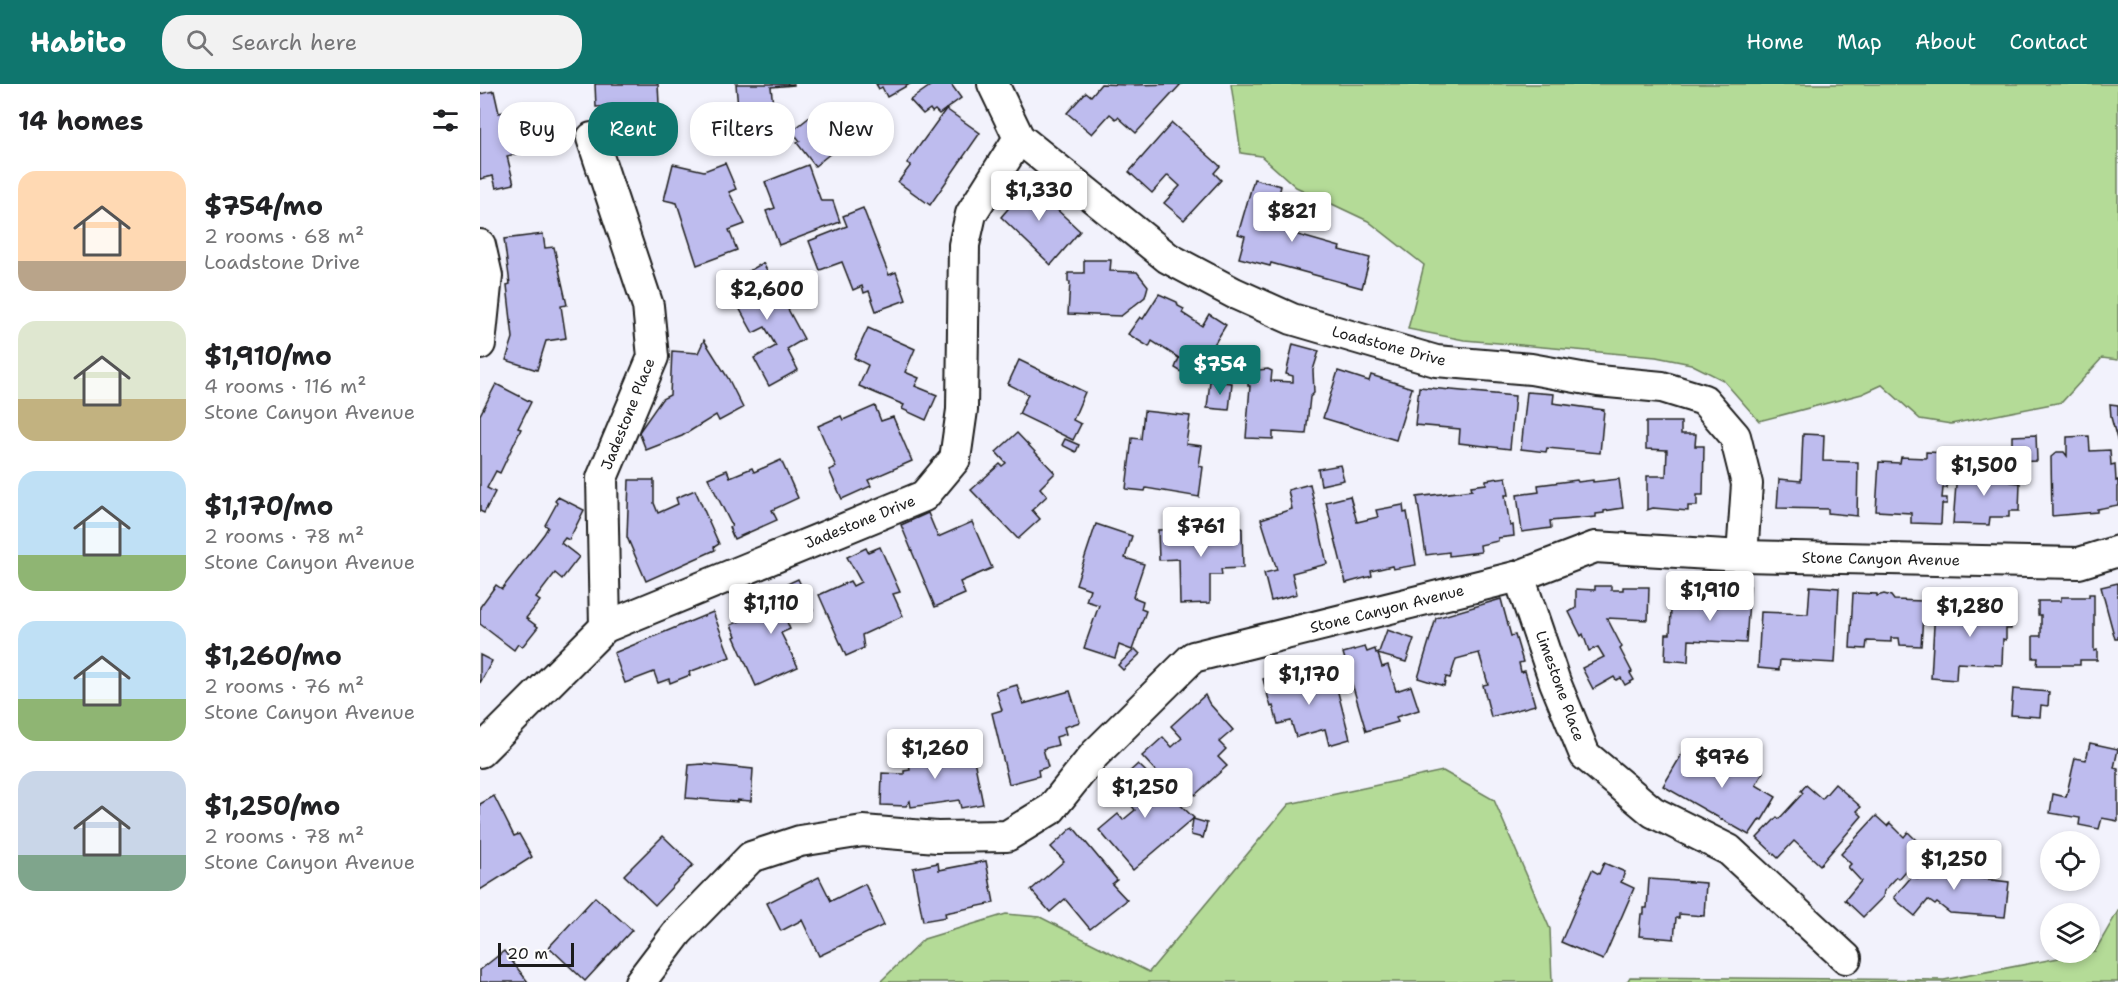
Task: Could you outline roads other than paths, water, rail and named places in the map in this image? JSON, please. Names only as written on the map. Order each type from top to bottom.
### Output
[{"type":"street","name":"Loadstone Drive","points":[[993,84],[1019,138],[1168,258],[1226,290],[1292,319],[1436,361],[1531,369],[1598,381],[1662,387],[1704,400],[1735,436],[1747,484],[1742,556]]},
{"type":"street","name":"Jadestone Drive","points":[[480,752],[605,627],[924,496],[955,459],[962,410],[964,245],[971,214],[1019,138]]},
{"type":"street","name":"Jadestone Place","points":[[598,156],[648,306],[653,357],[602,478],[605,627]]},
{"type":"street","points":[[480,245],[487,276],[480,344]]},
{"type":"street","name":"Stone Canyon Avenue","points":[[640,982],[678,932],[751,858],[800,841],[863,831],[937,837],[1007,836],[1052,809],[1095,754],[1193,657],[1519,576],[1595,547],[1742,556],[2079,564],[2118,551]]},
{"type":"street","name":"Limestone Place","points":[[1519,576],[1555,682],[1585,755],[1653,812],[1729,850],[1846,958]]}]
